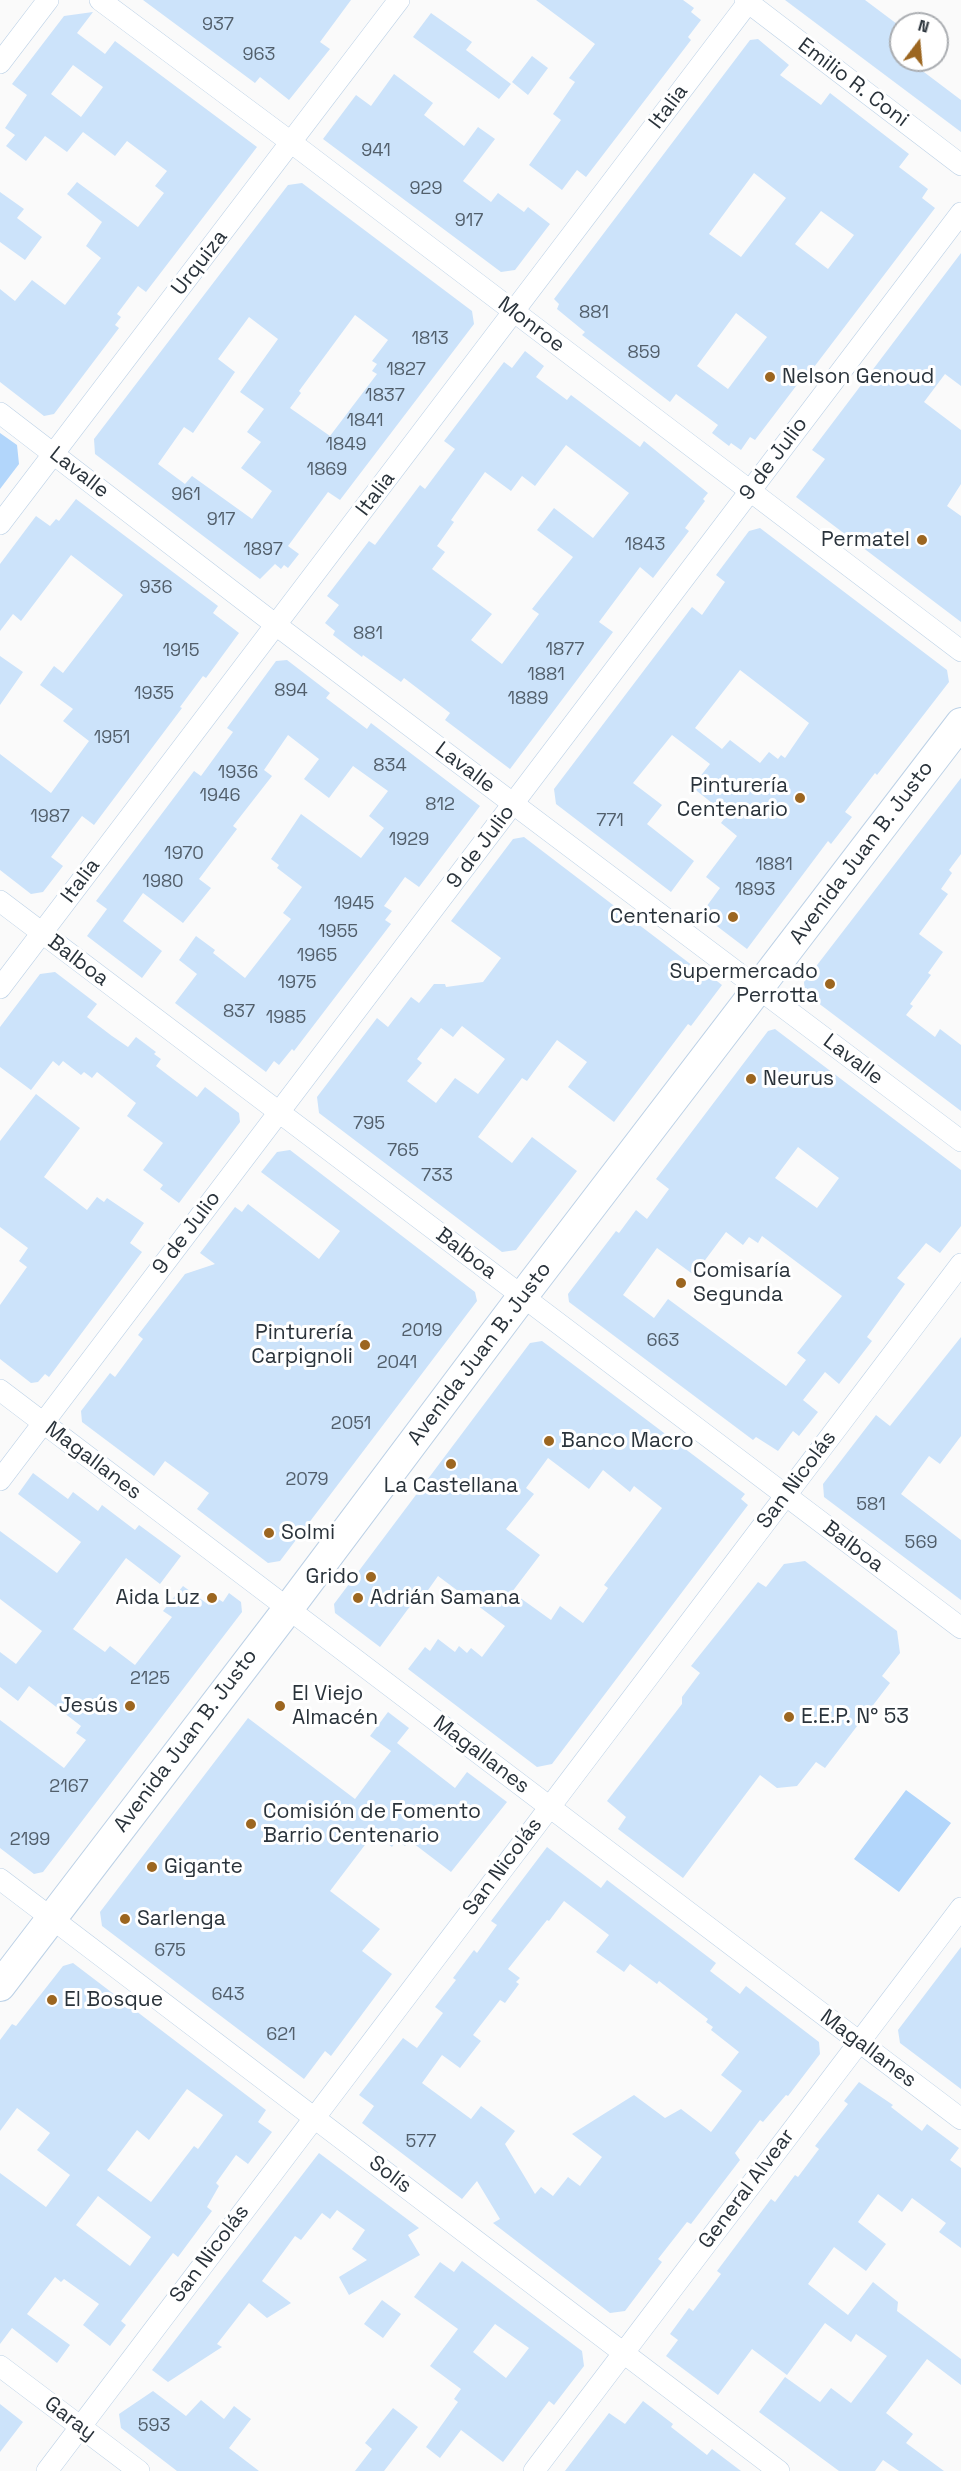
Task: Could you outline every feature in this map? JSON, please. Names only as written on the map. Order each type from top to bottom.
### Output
[{"type":"main road","name":"Avenida Juan B. Justo","points":[[0,1986],[961,723]]},
{"type":"street","points":[[0,63],[48,0]]},
{"type":"street","name":"Monroe","points":[[100,0],[961,651]]},
{"type":"street","name":"Urquiza","points":[[0,524],[399,0]]},
{"type":"street","name":"Emilio R. Coni","points":[[748,1],[961,165]]},
{"type":"street","name":"Italia","points":[[0,988],[514,313],[748,1]]},
{"type":"street","name":"9 de Julio","points":[[0,1480],[961,213]]},
{"type":"street","name":"Lavalle","points":[[0,413],[276,625],[961,1141]]},
{"type":"street","name":"Balboa","points":[[0,901],[961,1628]]},
{"type":"street","name":"San Nicolás","points":[[47,2471],[961,1264]]},
{"type":"street","name":"Magallanes","points":[[0,1390],[961,2119]]},
{"type":"street","name":"Solís","points":[[0,1879],[779,2471]]},
{"type":"street","name":"General Alvear","points":[[534,2471],[961,1908]]},
{"type":"street","name":"Garay","points":[[0,2366],[139,2471]]},
{"type":"shaded area","points":[[0,433],[17,445],[19,464],[0,489]]},
{"type":"shaded area","points":[[906,1790],[951,1823],[899,1892],[854,1859]]},
{"type":"building","points":[[143,0],[351,0],[320,42],[330,49],[289,100],[260,77],[255,83]]},
{"type":"building","points":[[536,0],[683,0],[694,8],[691,12],[701,20],[688,37],[691,40],[586,177],[577,170],[562,190],[529,165],[561,120],[553,114],[575,82],[569,78],[595,44]]},
{"type":"building","points":[[785,0],[865,0],[889,18],[889,72],[924,72],[961,100],[961,132]]},
{"type":"building","points":[[93,12],[77,33],[105,54],[115,41],[257,147],[146,292],[138,286],[117,314],[121,317],[115,325],[119,328],[54,414],[44,416],[0,382],[0,289],[15,301],[32,280],[65,305],[101,258],[86,246],[102,222],[67,194],[77,182],[138,227],[164,193],[155,186],[167,171],[127,141],[115,156],[83,132],[67,152],[45,136],[26,161],[6,146],[15,135],[5,128],[27,95],[12,84],[64,16]],"holes":[[[73,65],[103,87],[81,117],[51,94]]]},
{"type":"building","points":[[431,13],[472,42],[466,50],[511,84],[499,99],[413,37]]},
{"type":"building","points":[[758,39],[789,65],[780,75],[821,105],[830,93],[909,154],[899,167],[928,189],[922,198],[935,208],[811,371],[809,369],[755,440],[750,437],[741,450],[731,443],[729,446],[712,433],[718,425],[676,394],[670,402],[582,335],[585,332],[557,309],[559,304],[554,299],[750,40]],"holes":[[[754,173],[786,198],[741,257],[709,234]],[[821,211],[854,235],[828,269],[795,244]],[[736,313],[767,337],[728,389],[697,366]]]},
{"type":"building","points":[[532,56],[548,68],[528,95],[512,82]]},
{"type":"building","points":[[394,74],[433,103],[424,115],[464,146],[478,127],[495,139],[463,181],[491,202],[498,193],[524,212],[528,207],[550,224],[515,270],[501,272],[323,139],[356,95],[371,106]]},
{"type":"building","points":[[302,183],[472,311],[474,324],[340,500],[328,492],[288,546],[299,554],[288,568],[284,565],[281,569],[275,564],[260,579],[95,454],[94,439],[288,185]],"holes":[[[355,315],[388,340],[372,361],[377,364],[372,371],[377,374],[330,436],[290,408],[301,393],[299,391]],[[249,317],[278,339],[240,392],[264,409],[247,432],[261,442],[241,468],[272,491],[252,519],[192,476],[185,484],[158,464],[184,427],[193,433],[235,372],[218,359]]]},
{"type":"building","points":[[0,192],[24,209],[17,218],[42,237],[25,260],[0,242]]},
{"type":"building","points":[[961,253],[961,386],[945,374],[924,402],[961,430],[961,484],[947,506],[961,516],[961,622],[796,497],[825,459],[812,450]]},
{"type":"building","points":[[525,351],[544,366],[536,377],[567,400],[571,395],[640,447],[644,441],[708,493],[703,499],[705,501],[685,528],[689,531],[653,578],[640,567],[599,622],[613,632],[510,769],[445,720],[450,713],[404,678],[401,682],[363,655],[362,657],[333,635],[335,631],[325,623],[339,605],[327,596],[369,541],[375,545],[420,485],[425,489],[455,449],[444,441],[504,362],[512,368]],"holes":[[[566,445],[629,493],[593,538],[554,508],[537,530],[573,557],[532,609],[539,614],[502,664],[471,640],[492,614],[432,569],[445,552],[437,546],[454,522],[451,520],[485,472],[511,491],[522,476],[535,486]]]},
{"type":"building","points":[[76,499],[218,606],[213,613],[239,633],[206,678],[203,676],[180,707],[182,708],[94,825],[82,816],[51,857],[63,866],[43,892],[31,894],[0,870],[0,754],[51,793],[89,741],[63,721],[73,709],[40,685],[54,666],[63,673],[123,595],[71,555],[21,621],[13,614],[0,631],[0,564],[36,516],[50,526],[56,519],[59,521]]},
{"type":"building","points":[[760,528],[947,670],[949,682],[877,775],[875,773],[845,812],[852,817],[831,844],[828,841],[747,949],[701,914],[720,888],[706,877],[737,836],[721,823],[727,815],[692,787],[710,764],[672,735],[633,783],[662,805],[647,824],[694,861],[671,892],[556,804],[554,789],[692,607],[702,615],[725,582],[716,575],[749,531]],"holes":[[[740,670],[809,723],[785,758],[781,755],[778,759],[769,752],[760,763],[730,740],[722,749],[695,728]]]},
{"type":"building","points":[[0,656],[23,672],[0,705]]},
{"type":"building","points":[[287,660],[330,693],[326,698],[367,729],[371,723],[480,806],[419,887],[405,877],[384,906],[392,911],[385,920],[391,924],[294,1051],[292,1049],[279,1065],[274,1061],[266,1072],[175,1003],[197,974],[179,960],[196,936],[215,950],[213,953],[245,978],[291,919],[283,913],[302,887],[277,868],[279,865],[271,859],[301,814],[361,858],[384,828],[369,816],[388,791],[353,766],[329,798],[304,779],[319,759],[288,735],[264,770],[272,776],[233,826],[237,829],[199,879],[211,888],[183,923],[143,893],[123,921],[162,951],[142,978],[87,936],[107,909],[96,901],[194,771],[201,776],[233,732],[227,728],[276,661]]},
{"type":"building","points":[[961,778],[961,854],[949,870],[952,873],[941,889],[948,894],[919,934],[943,952],[928,973],[931,975],[910,1004],[913,1006],[906,1015],[935,1037],[940,1029],[961,1045],[961,1111],[805,993],[804,982]]},
{"type":"building","points":[[524,837],[693,966],[695,964],[722,985],[691,1026],[688,1024],[614,1122],[568,1087],[587,1062],[557,1040],[527,1081],[522,1078],[478,1137],[512,1163],[532,1137],[577,1171],[516,1250],[502,1252],[319,1113],[317,1097],[377,1018],[388,1027],[411,997],[419,1003],[434,984],[445,984],[446,987],[483,982],[501,958],[451,921],[513,839]],"holes":[[[462,1026],[505,1059],[478,1094],[455,1078],[436,1103],[407,1081],[422,1063],[417,1059],[441,1028],[453,1037]]]},
{"type":"building","points":[[55,972],[97,1004],[87,1017],[128,1047],[136,1037],[156,1052],[154,1054],[161,1059],[156,1066],[197,1097],[205,1087],[239,1113],[240,1122],[179,1203],[160,1189],[163,1185],[143,1170],[163,1143],[127,1116],[136,1103],[97,1072],[92,1078],[84,1072],[81,1075],[63,1061],[59,1066],[53,1061],[31,1090],[0,1067],[0,1027],[40,974]]},
{"type":"building","points":[[775,1029],[961,1170],[961,1226],[940,1253],[926,1243],[897,1278],[905,1284],[867,1337],[872,1341],[839,1384],[825,1372],[803,1400],[818,1412],[799,1436],[793,1431],[778,1451],[756,1437],[753,1440],[569,1302],[568,1294],[616,1231],[619,1233],[636,1210],[647,1219],[669,1189],[656,1179],[768,1031]],"holes":[[[798,1147],[839,1178],[817,1208],[775,1178]],[[726,1232],[743,1245],[749,1237],[758,1243],[762,1236],[842,1296],[797,1353],[806,1360],[786,1386],[668,1299],[654,1318],[623,1295],[657,1248],[694,1275]]]},
{"type":"building","points":[[36,1094],[80,1128],[44,1177],[87,1210],[97,1197],[104,1202],[107,1198],[144,1223],[130,1243],[142,1252],[49,1377],[45,1374],[38,1382],[31,1383],[0,1359],[0,1305],[27,1267],[19,1261],[28,1248],[0,1227],[0,1141]]},
{"type":"building","points":[[290,1150],[475,1292],[477,1301],[280,1561],[268,1563],[197,1509],[209,1493],[165,1461],[154,1476],[82,1422],[81,1411],[110,1373],[115,1377],[143,1339],[138,1335],[185,1274],[215,1264],[200,1253],[235,1207],[242,1212],[248,1204],[319,1259],[340,1231],[261,1172],[277,1152]]},
{"type":"building","points":[[961,1337],[961,1436],[940,1464],[929,1456],[901,1494],[961,1540],[961,1600],[824,1497],[823,1484],[876,1415],[890,1426]]},
{"type":"building","points":[[542,1341],[745,1494],[741,1499],[748,1505],[552,1764],[537,1767],[408,1669],[425,1647],[430,1651],[438,1639],[455,1652],[459,1646],[467,1653],[471,1648],[482,1657],[505,1626],[438,1576],[421,1600],[418,1598],[408,1609],[380,1647],[335,1613],[334,1604],[530,1343]],"holes":[[[548,1458],[589,1489],[603,1470],[630,1492],[634,1486],[662,1508],[604,1585],[608,1588],[583,1623],[560,1606],[551,1620],[512,1592],[540,1555],[506,1529],[534,1494],[526,1488]]]},
{"type":"building","points":[[33,1473],[68,1499],[73,1492],[98,1511],[102,1505],[135,1530],[139,1525],[181,1556],[160,1584],[126,1558],[73,1629],[105,1652],[110,1646],[135,1665],[172,1617],[163,1611],[183,1586],[209,1605],[215,1597],[223,1602],[229,1593],[241,1602],[242,1612],[43,1872],[34,1874],[0,1848],[0,1720],[64,1768],[86,1740],[76,1733],[81,1726],[29,1686],[18,1701],[0,1687],[0,1652],[16,1664],[42,1631],[0,1599],[0,1531],[57,1573],[81,1542],[18,1494]]},
{"type":"building","points":[[805,1561],[897,1631],[900,1653],[882,1676],[890,1683],[825,1768],[816,1762],[797,1786],[777,1788],[760,1775],[683,1878],[618,1829],[626,1817],[607,1801],[682,1704],[682,1697],[700,1673],[691,1666],[758,1582],[766,1587],[784,1564]]},
{"type":"building","points":[[388,1712],[409,1728],[397,1743],[455,1788],[467,1772],[507,1802],[451,1872],[409,1840],[405,1846],[397,1840],[392,1847],[374,1833],[330,1891],[380,1929],[362,1951],[392,1974],[331,2056],[325,2051],[304,2079],[102,1926],[100,1912],[248,1718],[355,1799],[391,1751],[370,1736]]},
{"type":"building","points":[[547,1847],[601,1888],[607,1880],[716,1963],[710,1971],[740,1994],[746,1986],[819,2042],[820,2054],[788,2096],[786,2095],[763,2122],[760,2120],[735,2153],[740,2160],[691,2224],[687,2222],[658,2259],[662,2262],[625,2311],[610,2313],[493,2223],[500,2219],[477,2181],[462,2199],[362,2123],[374,2106],[359,2095],[403,2038],[417,2048],[443,2013],[435,2007],[456,1980],[453,1978],[474,1950],[477,1953],[497,1925],[491,1921]],"holes":[[[564,1901],[609,1935],[596,1952],[624,1972],[630,1964],[657,1984],[659,1981],[708,2019],[706,2022],[713,2027],[711,2030],[739,2052],[721,2075],[742,2091],[711,2132],[681,2109],[665,2118],[634,2095],[572,2134],[602,2157],[580,2186],[568,2177],[553,2196],[541,2187],[535,2194],[505,2144],[515,2131],[481,2106],[471,2119],[422,2083],[442,2055],[460,2068],[481,2041],[473,2035],[500,2000],[505,2003],[519,1984],[516,1982],[520,1978],[508,1969]]]},
{"type":"building","points":[[961,1947],[961,2089],[900,2043],[898,2030]]},
{"type":"building","points":[[73,1963],[266,2110],[258,2122],[272,2132],[248,2164],[236,2155],[216,2183],[219,2186],[207,2207],[212,2211],[178,2257],[173,2253],[121,2321],[126,2325],[110,2346],[83,2325],[99,2304],[64,2279],[61,2282],[55,2277],[27,2314],[70,2345],[57,2363],[12,2328],[0,2344],[0,2173],[46,2207],[70,2175],[37,2150],[50,2133],[17,2108],[0,2131],[0,2040],[12,2024],[16,2026],[63,1966]],"holes":[[[187,2089],[223,2115],[198,2149],[194,2146],[151,2202],[107,2170],[137,2130],[149,2140]],[[98,2196],[151,2237],[130,2266],[76,2225]]]},
{"type":"building","points":[[859,2082],[893,2105],[891,2107],[922,2131],[927,2124],[959,2148],[950,2160],[961,2168],[961,2248],[939,2232],[946,2223],[912,2198],[902,2212],[878,2194],[858,2222],[886,2244],[866,2271],[834,2247],[808,2284],[848,2315],[873,2282],[898,2302],[897,2311],[961,2359],[961,2385],[927,2359],[886,2413],[913,2434],[906,2443],[944,2471],[899,2471],[883,2460],[875,2471],[839,2471],[759,2412],[785,2377],[820,2402],[831,2388],[851,2403],[887,2356],[856,2334],[851,2342],[825,2323],[787,2375],[752,2349],[718,2395],[666,2356],[678,2340],[670,2334],[689,2308],[693,2311],[721,2274],[717,2271],[771,2199],[775,2202],[795,2175],[798,2177],[819,2149],[815,2146],[848,2104],[844,2101]]},
{"type":"building","points":[[319,2153],[419,2228],[408,2235],[420,2255],[349,2295],[339,2277],[367,2260],[352,2249],[365,2230],[337,2210],[330,2219],[322,2213],[301,2240],[295,2236],[262,2281],[291,2303],[267,2318],[249,2303],[217,2344],[222,2347],[168,2382],[152,2370]]},
{"type":"building","points":[[462,2261],[582,2351],[584,2366],[554,2405],[549,2401],[503,2462],[461,2430],[440,2458],[426,2447],[458,2402],[454,2399],[461,2389],[430,2366],[458,2329],[414,2297],[440,2262],[454,2272]],"holes":[[[495,2324],[529,2348],[506,2378],[473,2352]]]},
{"type":"building","points":[[382,2300],[401,2314],[383,2338],[364,2324]]},
{"type":"building","points":[[153,2391],[186,2416],[201,2400],[224,2419],[234,2406],[251,2419],[229,2448],[259,2471],[177,2471],[121,2428],[119,2414]]},
{"type":"building","points":[[643,2401],[673,2424],[671,2427],[707,2455],[712,2449],[741,2471],[565,2471],[609,2413],[625,2424]]},
{"type":"building","points":[[0,2404],[23,2422],[0,2452]]},
{"type":"building","points":[[393,2408],[418,2427],[384,2471],[355,2471],[372,2449],[365,2443]]},
{"type":"place","name":"Nelson Genoud","points":[[770,377]]},
{"type":"place","name":"Permatel","points":[[922,540]]},
{"type":"place","name":"Pinturería Centenario","points":[[800,798]]},
{"type":"place","name":"Centenario","points":[[733,917]]},
{"type":"place","name":"Supermercado Perrotta","points":[[830,984]]},
{"type":"place","name":"Neurus","points":[[751,1079]]},
{"type":"place","name":"Comisaría Segunda","points":[[681,1283]]},
{"type":"place","name":"Pinturería Carpignoli","points":[[365,1345]]},
{"type":"place","name":"Banco Macro","points":[[549,1441]]},
{"type":"place","name":"La Castellana","points":[[451,1464]]},
{"type":"place","name":"Solmi","points":[[269,1533]]},
{"type":"place","name":"Grido","points":[[371,1577]]},
{"type":"place","name":"Aida Luz","points":[[212,1598]]},
{"type":"place","name":"Adrián Samana","points":[[358,1598]]},
{"type":"place","name":"Jesús","points":[[130,1706]]},
{"type":"place","name":"El Viejo Almacén","points":[[280,1706]]},
{"type":"place","name":"E.E.P. N° 53","points":[[789,1717]]},
{"type":"place","name":"Comisión de Fomento Barrio Centenario","points":[[251,1824]]},
{"type":"place","name":"Gigante","points":[[152,1867]]},
{"type":"place","name":"Sarlenga","points":[[125,1919]]},
{"type":"place","name":"El Bosque","points":[[52,2000]]}]
